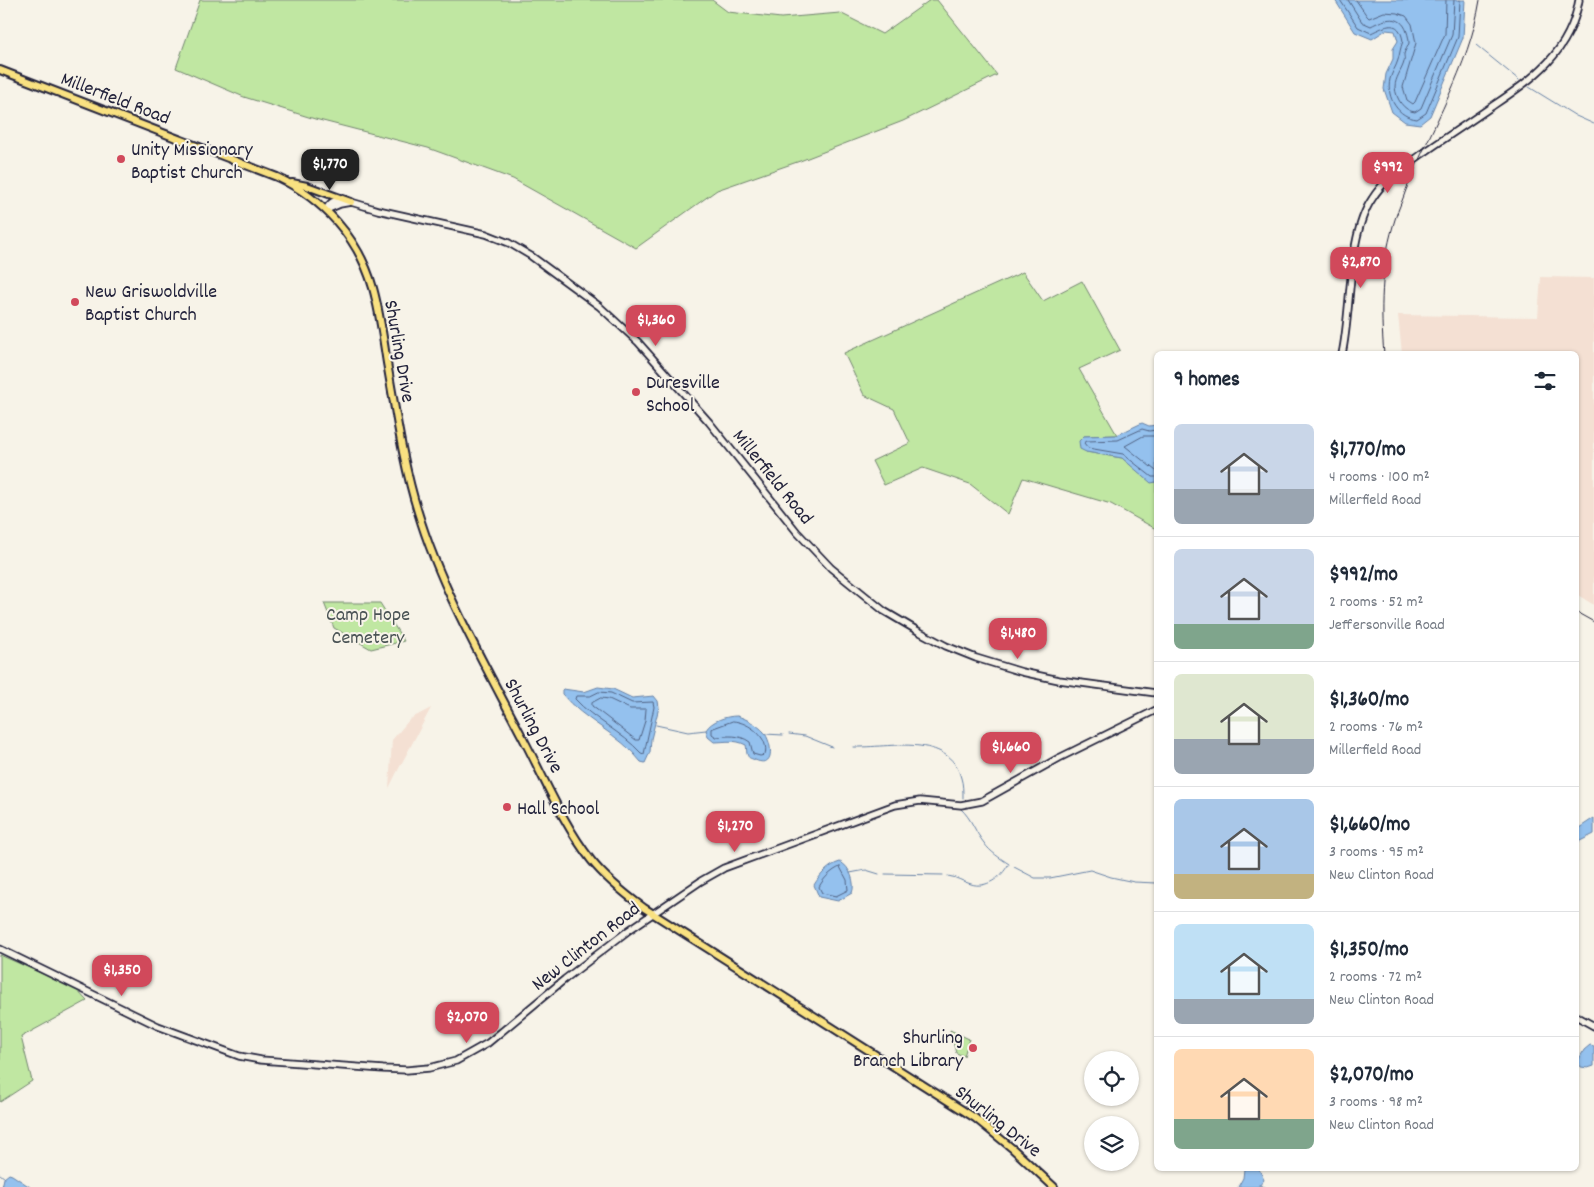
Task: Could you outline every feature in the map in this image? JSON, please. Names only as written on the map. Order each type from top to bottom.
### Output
[{"type":"main road","points":[[1342,351],[1350,285],[1361,220],[1373,197],[1391,175],[1541,71],[1554,57],[1567,36],[1575,18],[1579,0]]},
{"type":"main road","name":"Millerfield Road","points":[[0,70],[226,156],[288,182],[307,194],[326,210]]},
{"type":"main road","points":[[288,182],[307,186],[348,202]]},
{"type":"main road","points":[[326,210],[348,202]]},
{"type":"main road","name":"Millerfield Road","points":[[348,202],[486,234],[504,240],[530,256],[600,306],[638,342],[686,395],[811,548],[847,583],[892,616],[946,646],[976,658],[1022,672],[1060,680],[1154,693]]},
{"type":"main road","name":"Shurling Drive","points":[[326,210],[352,241],[362,258],[373,286],[409,482],[423,528],[441,575],[494,684],[579,844],[614,884],[654,914],[956,1104],[996,1134],[1054,1187]]},
{"type":"main road","name":"New Clinton Road","points":[[0,949],[158,1026],[239,1056],[261,1060],[383,1069],[416,1070],[429,1068],[456,1060],[488,1044],[564,980],[629,930],[654,914],[672,899],[724,868],[888,807],[920,800],[961,805],[982,801],[1059,758],[1154,711]]},
{"type":"main road","points":[[1579,1018],[1594,1026]]},
{"type":"shaded area","points":[[1541,277],[1594,278],[1594,605],[1579,596],[1579,351],[1402,351],[1398,315],[1538,317]]},
{"type":"shaded area","points":[[431,708],[389,788],[392,740],[410,719]]},
{"type":"green space","points":[[200,0],[712,0],[728,12],[781,18],[840,13],[882,34],[930,0],[937,0],[997,75],[903,121],[800,161],[717,190],[636,248],[513,179],[428,148],[315,119],[244,97],[176,68]]},
{"type":"green space","points":[[1023,272],[1043,301],[1082,281],[1120,350],[1079,369],[1117,435],[1084,436],[1086,452],[1122,458],[1151,482],[1154,482],[1154,528],[1111,504],[1023,478],[1008,514],[970,484],[923,468],[884,485],[872,461],[910,443],[894,409],[864,395],[844,353]]},
{"type":"green space","name":"Camp Hope Cemetery","points":[[324,603],[380,603],[404,641],[371,649],[334,628]]},
{"type":"green space","points":[[0,955],[75,988],[87,1001],[21,1037],[32,1081],[0,1102]]},
{"type":"green space","points":[[950,1030],[969,1039],[964,1056],[956,1053]]},
{"type":"water","points":[[1335,0],[1465,0],[1463,38],[1430,116],[1420,124],[1405,122],[1392,112],[1384,89],[1386,74],[1393,59],[1393,49],[1398,41],[1395,31],[1386,30],[1372,39],[1355,32]]},
{"type":"water","points":[[1142,423],[1149,426],[1154,425],[1154,482],[1151,483],[1122,458],[1086,452],[1080,449],[1079,441],[1084,436],[1117,435]]},
{"type":"water","points":[[598,687],[613,689],[632,698],[654,696],[658,701],[659,707],[651,739],[650,752],[645,763],[641,762],[623,743],[571,704],[562,694],[563,689],[584,692]]},
{"type":"water","points":[[737,716],[751,722],[764,732],[770,748],[769,758],[766,761],[762,762],[749,757],[746,745],[742,743],[730,741],[714,742],[708,737],[706,730],[711,724],[724,718]]},
{"type":"water","points":[[1594,818],[1594,834],[1579,842],[1579,828]]},
{"type":"water","points":[[840,862],[847,867],[851,876],[852,893],[838,901],[819,897],[814,885],[825,871],[832,865]]},
{"type":"water","points":[[1590,1045],[1594,1046],[1594,1066],[1588,1068],[1581,1067],[1579,1059],[1584,1050]]},
{"type":"water","points":[[1244,1171],[1260,1171],[1264,1180],[1258,1187],[1238,1187],[1243,1178]]},
{"type":"water","points":[[9,1174],[30,1187],[2,1187],[4,1178]]},
{"type":"waterway","points":[[1476,45],[1519,80]]},
{"type":"waterway","points":[[1529,87],[1576,116],[1594,124]]},
{"type":"waterway","points":[[656,725],[688,732],[706,730]]},
{"type":"waterway","points":[[765,734],[783,735]]},
{"type":"waterway","points":[[789,734],[805,736],[832,747]]},
{"type":"waterway","points":[[854,747],[916,746],[931,748],[944,754],[954,764],[961,778],[963,798]]},
{"type":"waterway","points":[[961,809],[986,846],[995,855],[1009,864]]},
{"type":"waterway","points":[[948,876],[971,884],[982,885],[998,878],[1008,865]]},
{"type":"waterway","points":[[1014,867],[1035,878],[1050,878],[1090,870],[1134,882],[1154,883]]},
{"type":"waterway","points":[[850,873],[866,870],[879,874]]},
{"type":"waterway","points":[[885,874],[943,875]]},
{"type":"waterway","points":[[0,1174],[5,1178]]},
{"type":"waterway","points":[[1259,1185],[1265,1187]]},
{"type":"railway","points":[[1384,351],[1382,289],[1386,257],[1393,226],[1406,190],[1467,50],[1480,0]]},
{"type":"railway","points":[[1579,614],[1594,622]]},
{"type":"place","name":"Unity Missionary Baptist Church","points":[[121,159]]},
{"type":"place","name":"New Griswoldville Baptist Church","points":[[75,302]]},
{"type":"place","name":"Duresville School","points":[[636,392]]},
{"type":"place","name":"Hall School","points":[[507,807]]},
{"type":"place","name":"Shurling Branch Library","points":[[973,1048]]}]
